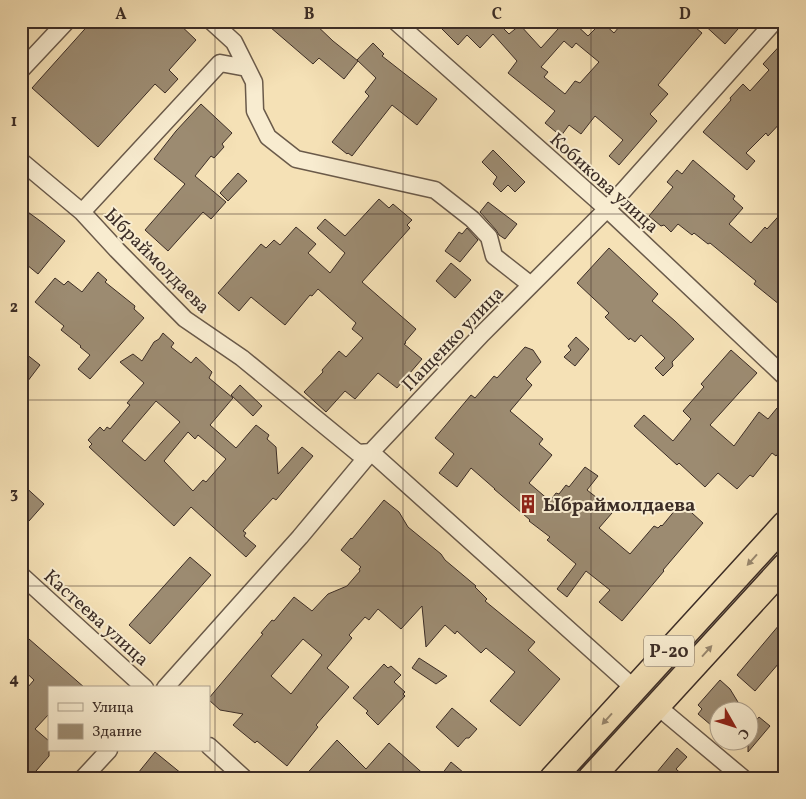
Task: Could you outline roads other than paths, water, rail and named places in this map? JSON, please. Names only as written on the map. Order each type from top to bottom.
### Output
[{"type":"highway","name":"Р-20","points":[[553,778],[785,524]]},
{"type":"highway","points":[[591,778],[785,566]]},
{"type":"street","points":[[21,70],[67,21]]},
{"type":"street","points":[[211,21],[234,42],[254,82],[255,111],[268,137],[296,159],[435,190],[472,219],[488,237],[494,256],[532,285]]},
{"type":"street","name":"Кобикова улица","points":[[395,21],[607,209],[785,377]]},
{"type":"street","name":"Пащенко улица","points":[[167,686],[300,537],[371,452],[482,334],[607,209],[774,21]]},
{"type":"street","points":[[82,212],[220,64],[247,68]]},
{"type":"street","name":"Ыбраймолдаева","points":[[21,161],[82,212],[185,319],[242,358],[358,453],[371,452],[635,689]]},
{"type":"street","name":"Кастеева улица","points":[[21,575],[143,686]]},
{"type":"street","points":[[657,706],[743,778]]},
{"type":"street","points":[[210,747],[244,778]]},
{"type":"street","points":[[83,778],[107,752]]},
{"type":"place","name":"Ыбраймолдаева","points":[[528,504]]}]
